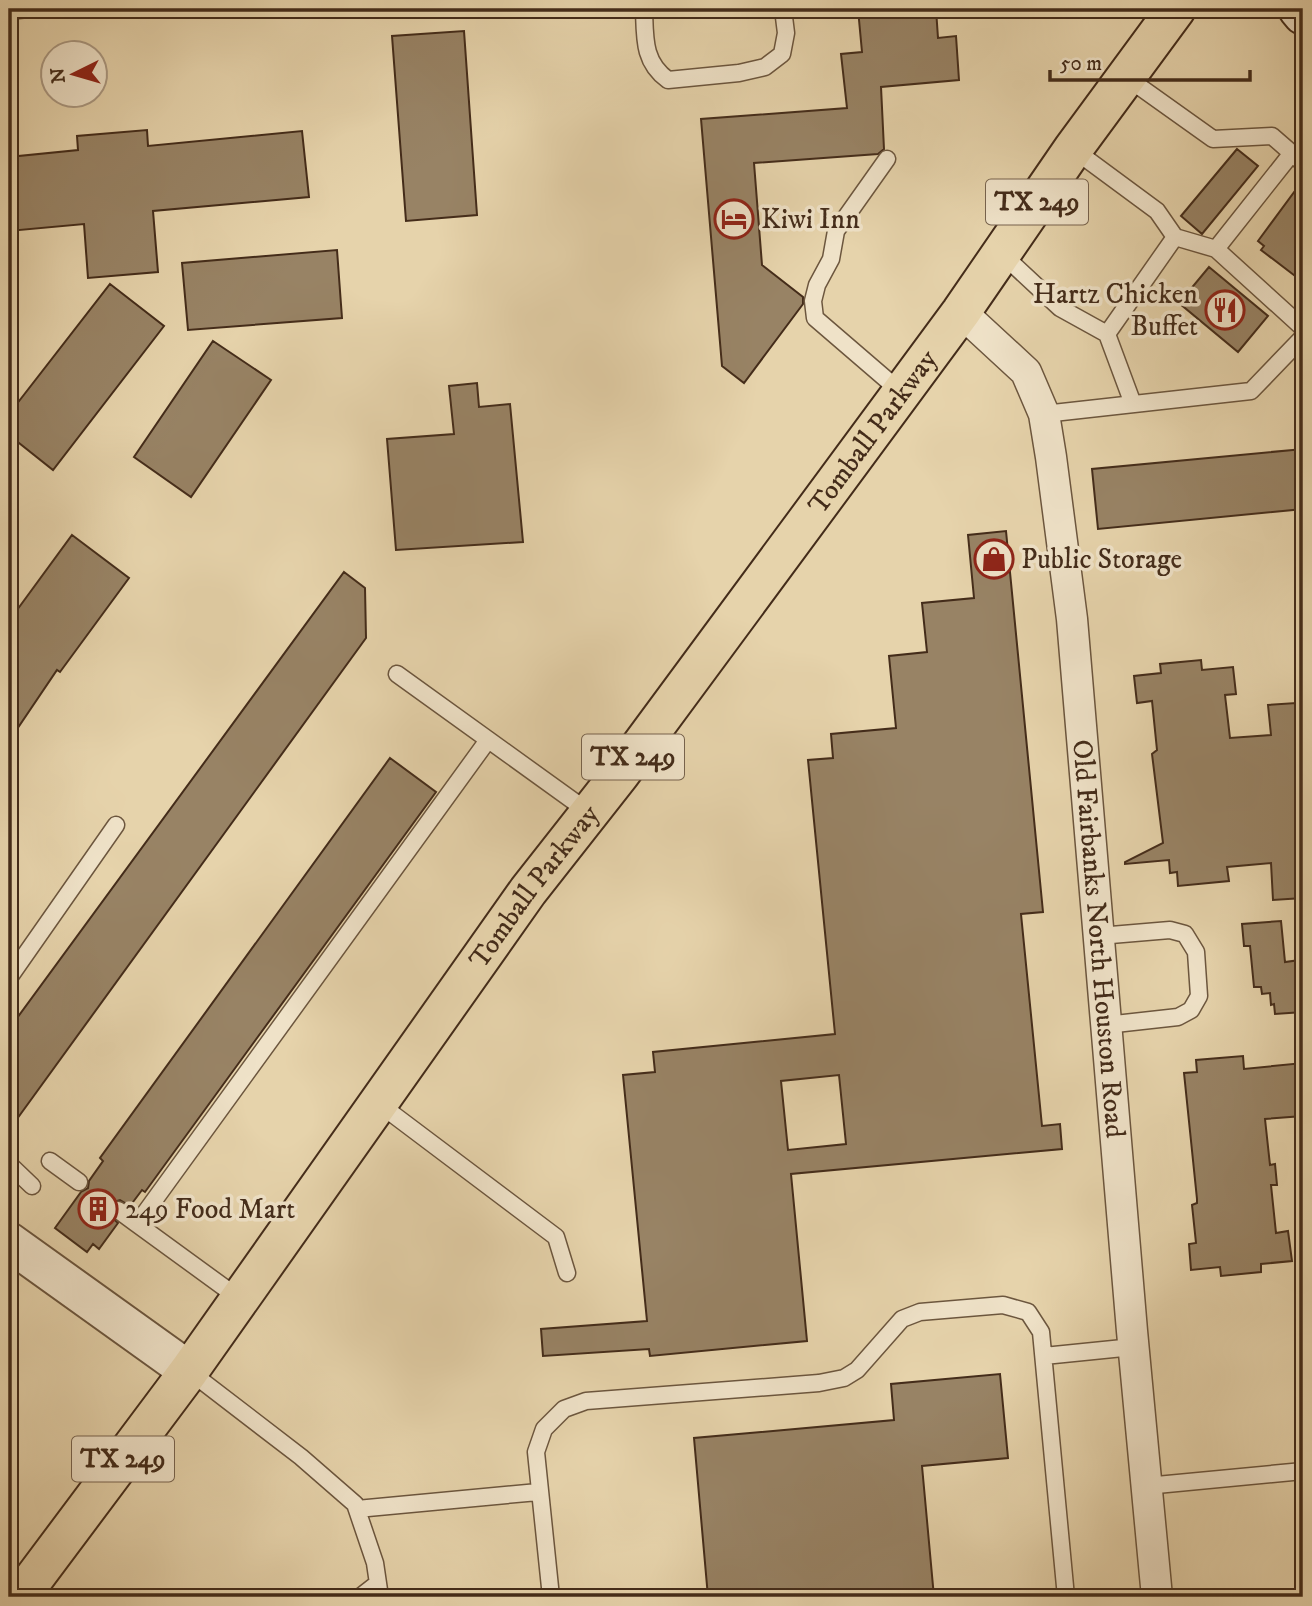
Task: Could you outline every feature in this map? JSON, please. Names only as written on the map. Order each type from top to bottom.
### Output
[{"type":"main road","name":"Tomball Parkway","points":[[20,1597],[240,1299],[528,891],[590,813],[961,312],[1073,149],[1176,9]]},
{"type":"street","points":[[1298,9],[1303,15]]},
{"type":"street","name":"Old Fairbanks North Houston Road","points":[[961,312],[1026,372],[1044,414],[1072,619],[1133,1347],[1157,1597]]},
{"type":"street","points":[[9,1242],[188,1371]]},
{"type":"lane","points":[[9,11],[28,9]]},
{"type":"lane","points":[[644,9],[646,44],[650,60],[656,71],[668,80],[739,74],[765,67],[782,54],[786,33],[783,9]]},
{"type":"lane","points":[[1126,77],[1213,139],[1272,136],[1298,158],[1216,249]]},
{"type":"lane","points":[[1073,149],[1157,211],[1175,237],[1216,249],[1303,328]]},
{"type":"lane","points":[[887,159],[836,231],[831,259],[817,285],[813,311],[815,318],[901,392]]},
{"type":"lane","points":[[1107,334],[1175,237]]},
{"type":"lane","points":[[1002,254],[1060,308],[1107,334],[1133,404]]},
{"type":"lane","points":[[1044,414],[1251,391],[1303,337]]},
{"type":"lane","points":[[397,674],[590,813]]},
{"type":"lane","points":[[137,1224],[488,740]]},
{"type":"lane","points":[[9,978],[116,825]]},
{"type":"lane","points":[[1099,936],[1170,930],[1185,934],[1196,952],[1199,996],[1191,1010],[1178,1017],[1106,1025]]},
{"type":"lane","points":[[378,1103],[556,1237],[567,1273]]},
{"type":"lane","points":[[50,1161],[79,1182]]},
{"type":"lane","points":[[9,1164],[32,1186]]},
{"type":"lane","points":[[118,1210],[240,1299]]},
{"type":"lane","points":[[551,1597],[538,1493],[536,1452],[544,1429],[564,1409],[586,1401],[844,1378],[857,1370],[902,1320],[920,1312],[1003,1305],[1028,1312],[1041,1332],[1066,1597]]},
{"type":"lane","points":[[1044,1356],[1133,1347]]},
{"type":"lane","points":[[188,1371],[301,1457],[355,1504],[376,1563],[379,1590],[360,1597]]},
{"type":"lane","points":[[1146,1486],[1303,1471]]},
{"type":"lane","points":[[357,1509],[538,1493]]},
{"type":"building","name":"Kiwi Inn","points":[[858,9],[936,9],[938,38],[956,36],[959,80],[881,87],[884,149],[878,154],[754,163],[762,265],[803,297],[803,304],[744,383],[722,366],[701,119],[847,108],[841,54],[862,52]]},
{"type":"building","points":[[464,31],[477,215],[406,221],[392,36]]},
{"type":"building","points":[[147,130],[148,146],[302,131],[309,197],[153,211],[158,272],[88,278],[84,224],[9,231],[9,157],[78,150],[77,136]]},
{"type":"building","points":[[1237,149],[1258,166],[1202,234],[1181,216]]},
{"type":"building","points":[[1303,180],[1303,282],[1261,250],[1264,246],[1258,241]]},
{"type":"building","points":[[337,250],[342,318],[188,330],[182,263]]},
{"type":"building","points":[[1209,267],[1268,316],[1238,352],[1179,303]]},
{"type":"building","points":[[110,284],[164,326],[53,470],[9,435],[9,414]]},
{"type":"building","points":[[213,341],[271,380],[191,497],[134,457]]},
{"type":"building","points":[[477,383],[479,407],[510,404],[523,542],[396,550],[387,439],[454,434],[449,386]]},
{"type":"building","points":[[1303,449],[1303,509],[1098,529],[1092,469]]},
{"type":"building","points":[[1006,531],[1043,912],[1021,914],[1042,1126],[1060,1124],[1062,1149],[791,1174],[807,1341],[650,1356],[649,1349],[543,1356],[541,1329],[647,1321],[623,1075],[655,1072],[653,1052],[835,1034],[808,760],[833,758],[831,734],[896,728],[889,656],[927,652],[922,603],[974,598],[968,535]],"holes":[[[839,1075],[846,1144],[788,1150],[781,1081]]]},
{"type":"building","points":[[72,535],[129,578],[60,672],[57,670],[9,741],[9,621]]},
{"type":"building","points":[[344,572],[365,588],[366,638],[9,1130],[9,1029]]},
{"type":"building","points":[[1201,660],[1202,670],[1233,667],[1236,694],[1225,695],[1230,738],[1271,735],[1268,705],[1296,703],[1298,723],[1303,723],[1303,898],[1273,900],[1271,863],[1227,867],[1229,881],[1178,886],[1177,872],[1170,873],[1169,860],[1125,864],[1163,843],[1152,754],[1157,750],[1152,701],[1137,703],[1134,676],[1161,673],[1160,664]]},
{"type":"building","points":[[390,758],[436,792],[145,1192],[142,1190],[130,1206],[120,1200],[110,1203],[108,1214],[118,1223],[99,1249],[93,1244],[87,1252],[55,1228],[81,1192],[88,1188],[89,1181],[103,1161],[100,1158]]},
{"type":"building","points":[[1281,921],[1285,962],[1300,960],[1303,1012],[1275,1014],[1270,993],[1262,994],[1261,987],[1254,987],[1250,946],[1244,946],[1242,924]]},
{"type":"building","points":[[1243,1056],[1244,1069],[1303,1063],[1303,1116],[1265,1119],[1270,1165],[1275,1164],[1277,1185],[1271,1185],[1276,1233],[1288,1231],[1292,1261],[1261,1264],[1261,1272],[1221,1276],[1220,1267],[1191,1270],[1189,1244],[1196,1243],[1192,1205],[1197,1203],[1197,1199],[1184,1073],[1197,1072],[1196,1060]]},
{"type":"building","points":[[1000,1374],[1008,1458],[922,1466],[934,1597],[708,1597],[694,1438],[894,1420],[891,1384]]},
{"type":"place","name":"Kiwi Inn","points":[[734,219]]},
{"type":"place","name":"Hartz Chicken Buffet","points":[[1225,310]]},
{"type":"place","name":"Public Storage","points":[[994,559]]},
{"type":"place","name":"249 Food Mart","points":[[98,1209]]}]
